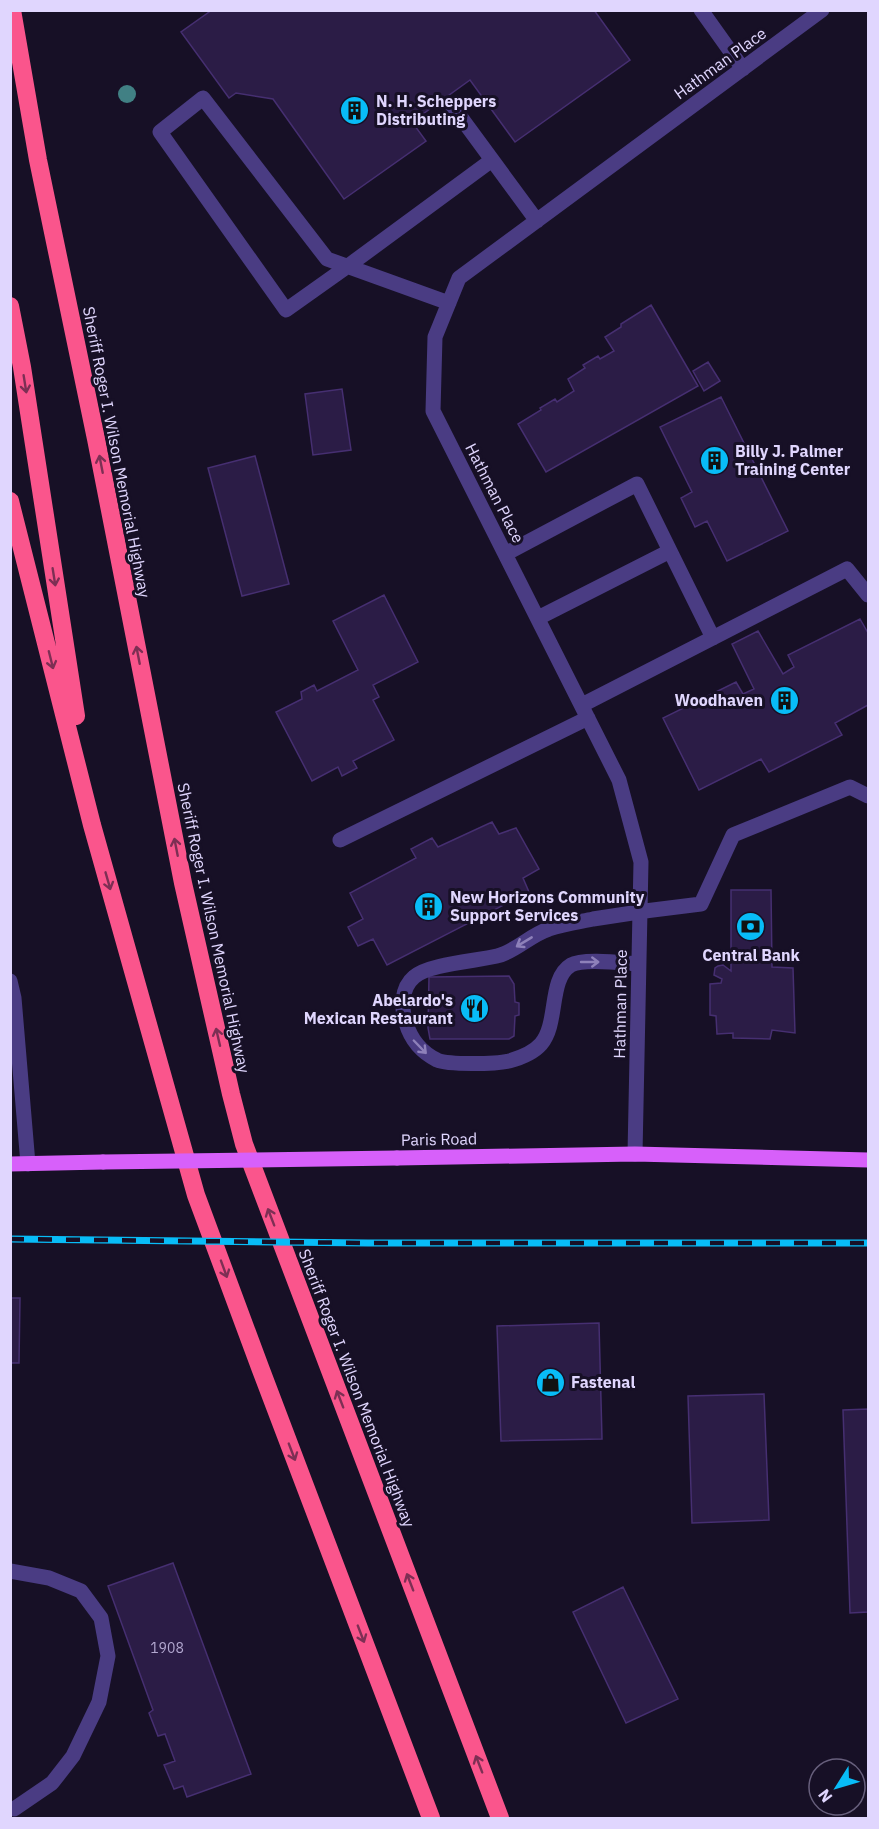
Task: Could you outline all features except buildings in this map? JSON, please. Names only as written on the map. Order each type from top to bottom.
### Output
[{"type":"highway","name":"Sheriff Roger I. Wilson Memorial Highway","points":[[12,10],[38,160],[96,439],[183,883],[243,1144],[500,1818]]},
{"type":"highway","points":[[10,306],[22,367],[92,825]]},
{"type":"highway","points":[[10,501],[92,825],[196,1195],[431,1818]]},
{"type":"main road","name":"Paris Road","points":[[10,1164],[634,1154],[868,1160]]},
{"type":"street","points":[[701,10],[743,69]]},
{"type":"street","name":"Hathman Place","points":[[634,1154],[641,862],[619,780],[433,411],[435,337],[459,278],[822,10]]},
{"type":"street","points":[[449,303],[348,267],[327,259],[203,99],[160,132],[286,310],[348,267],[492,160]]},
{"type":"street","points":[[451,104],[537,221]]},
{"type":"street","points":[[506,554],[637,484],[713,638]]},
{"type":"street","points":[[538,618],[670,551]]},
{"type":"street","points":[[340,840],[585,712],[713,638],[847,569],[868,595]]},
{"type":"street","points":[[638,964],[581,962],[570,966],[561,976],[550,1028],[541,1044],[526,1054],[508,1061],[475,1063],[440,1061],[427,1054],[410,1036],[403,1015],[403,993],[408,982],[416,974],[429,969],[500,956],[546,929],[561,925],[640,911],[701,904],[733,835],[850,788],[868,796]]},
{"type":"street","points":[[10,981],[14,998],[28,1164]]},
{"type":"street","points":[[10,1571],[48,1578],[81,1591],[101,1618],[108,1656],[99,1702],[73,1756],[52,1783],[15,1811]]},
{"type":"railway","points":[[10,1239],[368,1243],[868,1243]]},
{"type":"place","name":"N. H. Scheppers Distributing","points":[[355,110]]},
{"type":"place","name":"Billy J. Palmer Training Center","points":[[714,460]]},
{"type":"place","name":"Woodhaven","points":[[784,700]]},
{"type":"place","name":"New Horizons Community Support Services","points":[[429,906]]},
{"type":"place","name":"Central Bank","points":[[751,927]]},
{"type":"place","name":"Abelardo's Mexican Restaurant","points":[[474,1009]]},
{"type":"place","name":"Fastenal","points":[[550,1382]]}]
